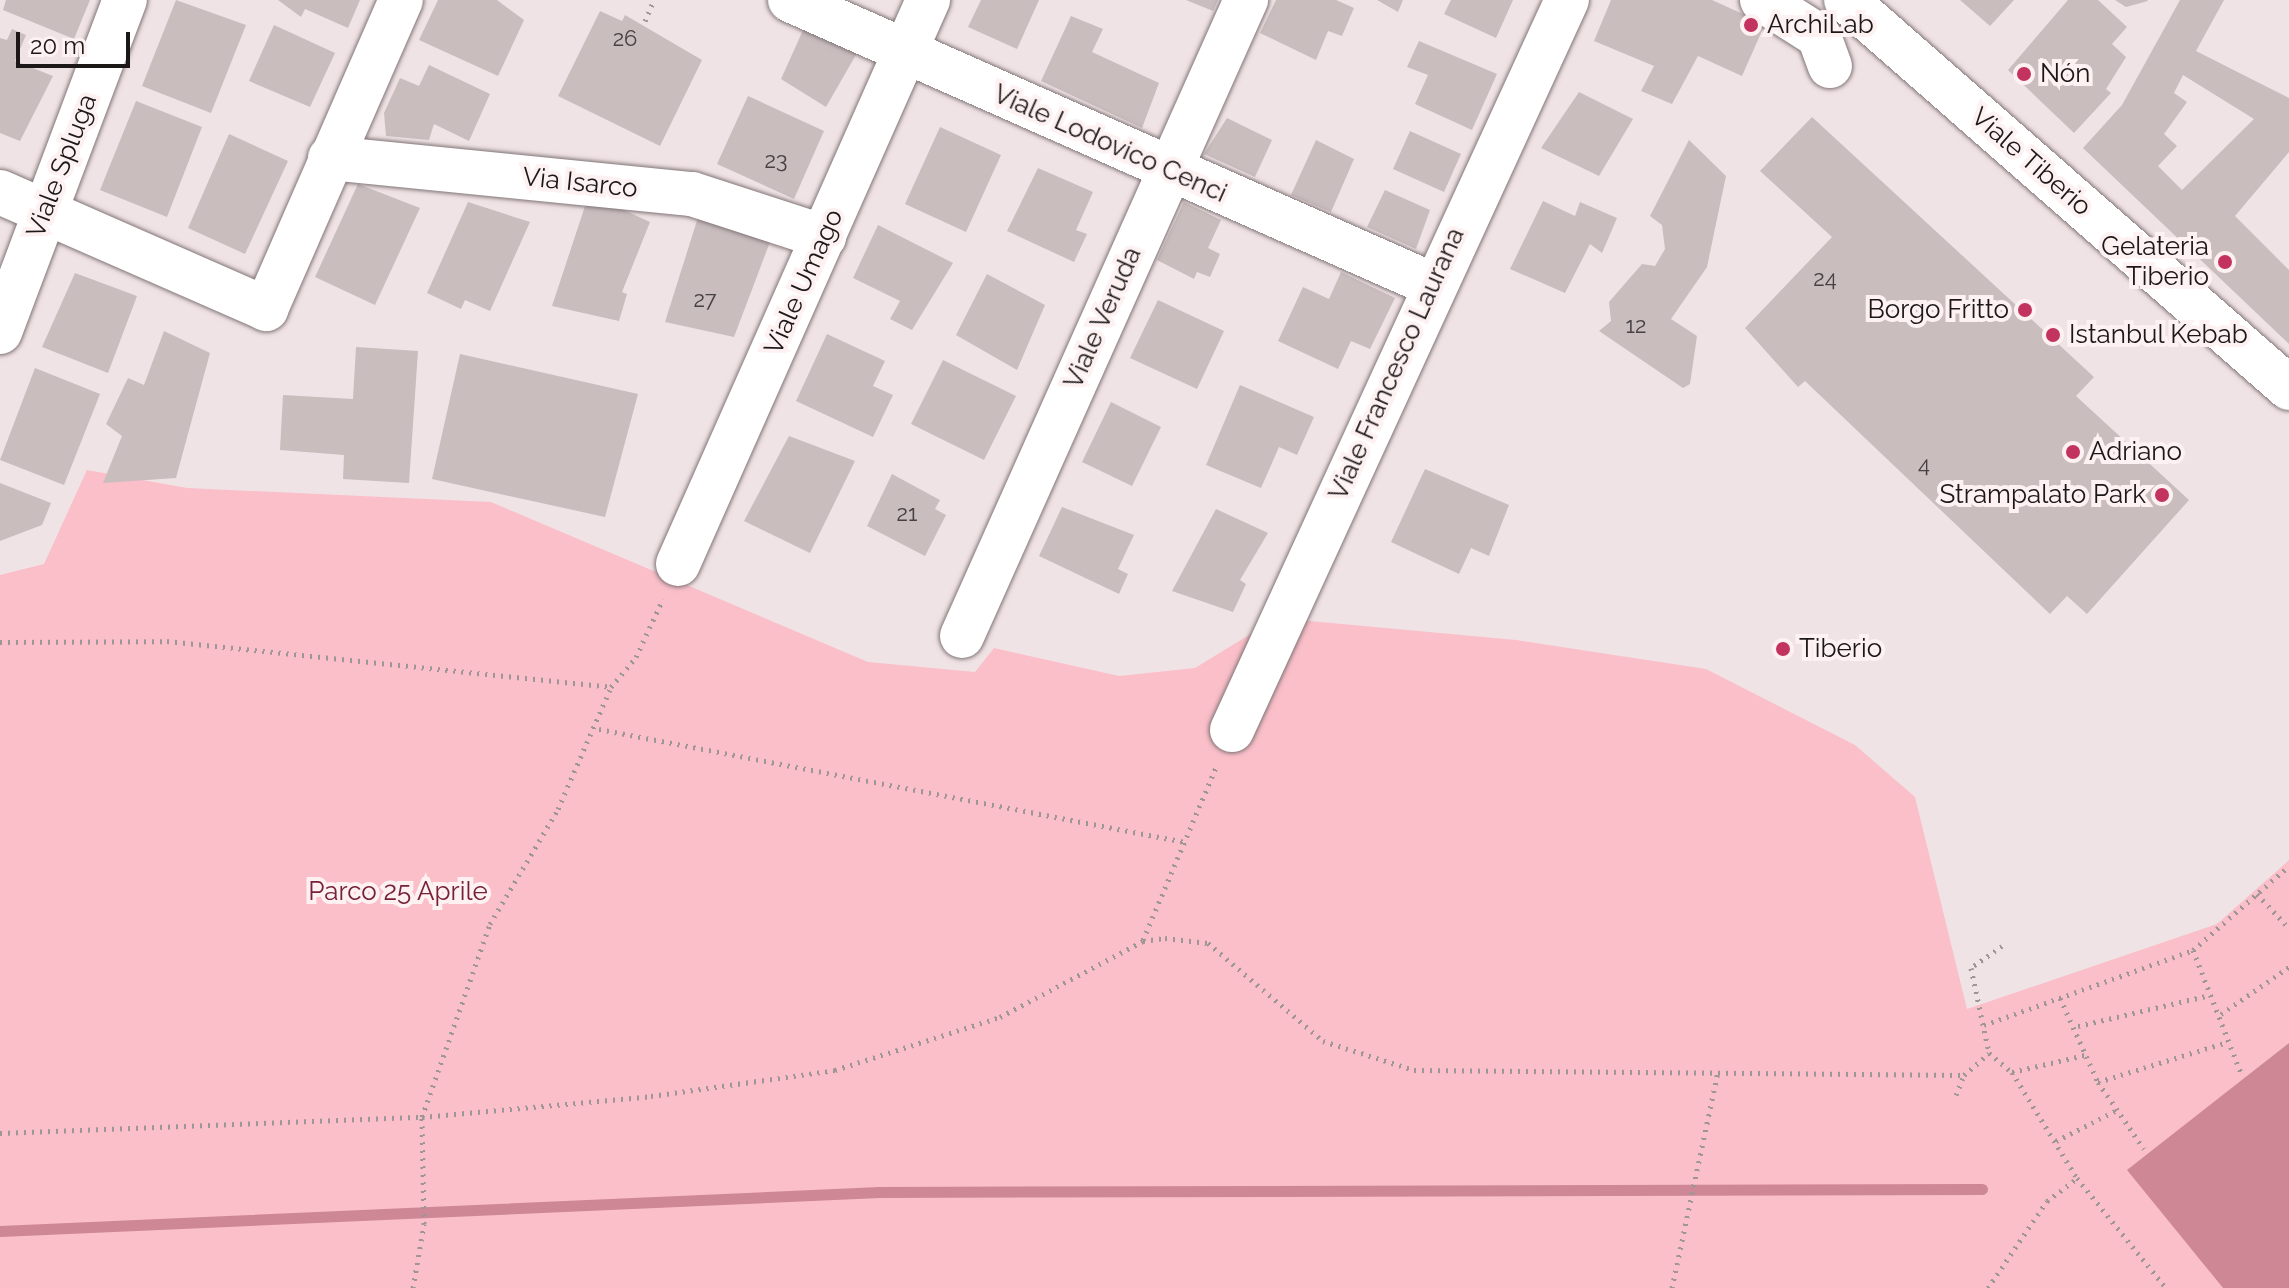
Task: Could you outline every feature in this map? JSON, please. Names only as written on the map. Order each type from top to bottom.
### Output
[{"type":"street","name":"Viale Spluga","points":[[0,332],[125,0]]},
{"type":"street","points":[[0,192],[266,309],[401,0]]},
{"type":"street","name":"Viale Lodovico Cenci","points":[[790,0],[1167,171],[1431,284]]},
{"type":"street","name":"Viale Umago","points":[[678,564],[928,0]]},
{"type":"street","name":"Viale Veruda","points":[[962,636],[1167,171],[1246,0]]},
{"type":"street","name":"Viale Francesco Laurana","points":[[1232,730],[1431,284],[1567,0]]},
{"type":"street","points":[[1762,0],[1819,36],[1830,66]]},
{"type":"street","name":"Viale Tiberio","points":[[1846,0],[2289,388]]},
{"type":"street","name":"Via Isarco","points":[[330,158],[692,194],[824,237]]},
{"type":"path","points":[[645,21],[654,0]]},
{"type":"path","points":[[413,1288],[424,1224],[422,1117],[490,924],[599,729],[611,687],[636,657],[678,564]]},
{"type":"path","points":[[0,642],[167,641],[611,687]]},
{"type":"path","points":[[599,729],[1185,842]]},
{"type":"path","points":[[1143,941],[1232,730]]},
{"type":"path","points":[[1984,1025],[2193,950],[2289,866]]},
{"type":"path","points":[[2257,894],[2288,923]]},
{"type":"path","points":[[0,1133],[422,1117],[835,1070],[1000,1017],[1143,941],[1208,943],[1323,1041],[1414,1070],[1964,1075]]},
{"type":"path","points":[[2002,946],[1971,968],[1989,1053],[2012,1072],[2077,1178],[2166,1288]]},
{"type":"path","points":[[2193,950],[2210,995],[2221,1014],[2227,1042],[2241,1073]]},
{"type":"path","points":[[2221,1014],[2289,967]]},
{"type":"path","points":[[2078,1026],[2210,995]]},
{"type":"path","points":[[2060,998],[2078,1026],[2085,1055],[2098,1082],[2144,1149]]},
{"type":"path","points":[[2098,1082],[2227,1042]]},
{"type":"path","points":[[1956,1095],[1964,1075],[1989,1053]]},
{"type":"path","points":[[2012,1072],[2085,1055]]},
{"type":"path","points":[[1672,1288],[1718,1071]]},
{"type":"path","points":[[2056,1141],[2119,1109]]},
{"type":"path","points":[[1988,1288],[2047,1201],[2077,1178]]},
{"type":"green space","name":"Parco 25 Aprile","points":[[87,470],[187,488],[491,502],[868,662],[975,672],[994,648],[1119,676],[1195,668],[1277,618],[1516,640],[1706,669],[1855,745],[1915,797],[1967,1009],[2217,924],[2289,860],[2289,1043],[2128,1170],[2223,1288],[0,1288],[0,575],[44,564]]},
{"type":"shaded area","points":[[2289,1043],[2289,1288],[2223,1288],[2127,1170]]},
{"type":"building","points":[[6,0],[90,0],[74,39],[3,10]]},
{"type":"building","points":[[176,0],[246,25],[211,113],[142,86]]},
{"type":"building","points":[[278,0],[360,0],[348,28],[305,9],[301,17]]},
{"type":"building","points":[[438,0],[497,0],[524,20],[498,76],[419,40]]},
{"type":"building","points":[[981,0],[1039,0],[1017,49],[968,27]]},
{"type":"building","points":[[1186,0],[1218,0],[1213,11]]},
{"type":"building","points":[[1276,0],[1336,0],[1354,8],[1342,36],[1328,31],[1316,60],[1260,33]]},
{"type":"building","points":[[1377,0],[1403,0],[1398,12]]},
{"type":"building","points":[[1451,0],[1513,0],[1496,38],[1444,14]]},
{"type":"building","points":[[1611,0],[1712,0],[1765,24],[1742,76],[1698,56],[1672,104],[1641,91],[1654,66],[1594,41]]},
{"type":"building","points":[[1960,0],[2014,0],[1990,26]]},
{"type":"building","points":[[2068,0],[2098,0],[2127,27],[2112,44],[2126,57],[2106,89],[2111,93],[2074,133],[2008,70]]},
{"type":"building","points":[[2115,0],[2147,0],[2148,1],[2126,7]]},
{"type":"building","points":[[2180,0],[2224,0],[2196,51],[2289,98],[2289,152],[2235,216],[2289,270],[2289,344],[2083,148],[2122,105]],"holes":[[[2183,75],[2254,119],[2182,190],[2158,166],[2177,146],[2164,134],[2187,102],[2174,93]]]},
{"type":"building","points":[[600,11],[622,21],[625,15],[702,60],[660,146],[558,96]]},
{"type":"building","points":[[1071,16],[1103,29],[1092,52],[1159,83],[1142,128],[1041,81]]},
{"type":"building","points":[[274,25],[335,53],[310,107],[249,81]]},
{"type":"building","points":[[804,28],[857,53],[826,107],[781,79]]},
{"type":"building","points":[[12,29],[26,35],[15,61],[53,76],[20,141],[0,133],[0,38],[7,40]]},
{"type":"building","points":[[1419,41],[1497,74],[1472,130],[1415,104],[1428,75],[1407,67]]},
{"type":"building","points":[[429,65],[490,94],[469,141],[434,124],[429,140],[386,136],[384,113],[400,78],[419,86]]},
{"type":"building","points":[[1579,92],[1633,119],[1599,176],[1541,148]]},
{"type":"building","points":[[748,96],[824,131],[794,199],[717,164]]},
{"type":"building","points":[[136,101],[202,127],[167,217],[100,190]]},
{"type":"building","points":[[1812,117],[2094,377],[2076,396],[2189,500],[2087,614],[2067,596],[2050,614],[1805,381],[1798,387],[1745,328],[1832,237],[1760,171]]},
{"type":"building","points":[[1227,118],[1272,140],[1255,177],[1204,154]]},
{"type":"building","points":[[940,127],[1001,155],[966,232],[905,204]]},
{"type":"building","points":[[1410,131],[1461,154],[1444,192],[1393,169]]},
{"type":"building","points":[[229,134],[288,161],[245,254],[188,228]]},
{"type":"building","points":[[1316,140],[1354,159],[1331,212],[1291,195]]},
{"type":"building","points":[[1689,140],[1726,176],[1707,267],[1671,319],[1697,336],[1690,384],[1683,388],[1599,331],[1611,321],[1609,302],[1642,264],[1655,266],[1665,249],[1662,225],[1650,216]]},
{"type":"building","points":[[1038,168],[1093,192],[1076,230],[1087,234],[1074,262],[1007,231]]},
{"type":"building","points":[[358,184],[420,208],[375,305],[315,277]]},
{"type":"building","points":[[1385,190],[1430,210],[1416,249],[1367,227]]},
{"type":"building","points":[[589,194],[650,222],[622,292],[627,294],[619,321],[552,306]]},
{"type":"building","points":[[1543,201],[1575,216],[1580,202],[1617,218],[1602,253],[1590,244],[1565,293],[1510,269]]},
{"type":"building","points":[[468,202],[530,222],[490,311],[465,300],[461,309],[427,293]]},
{"type":"building","points":[[1184,202],[1221,220],[1208,248],[1220,254],[1210,277],[1197,272],[1194,279],[1157,260]]},
{"type":"building","points":[[700,211],[773,234],[734,337],[665,322]]},
{"type":"building","points":[[878,225],[953,263],[912,330],[890,319],[900,301],[853,278]]},
{"type":"building","points":[[1341,272],[1395,298],[1370,349],[1351,341],[1338,369],[1278,341],[1303,287],[1329,299]]},
{"type":"building","points":[[75,273],[137,296],[108,373],[42,347]]},
{"type":"building","points":[[987,274],[1045,305],[1017,370],[956,335]]},
{"type":"building","points":[[1158,300],[1224,331],[1197,389],[1130,358]]},
{"type":"building","points":[[164,331],[210,353],[176,478],[103,483],[122,436],[106,424],[128,378],[144,385]]},
{"type":"building","points":[[827,334],[885,361],[873,386],[893,395],[873,437],[796,401]]},
{"type":"building","points":[[356,347],[418,351],[409,483],[343,479],[344,455],[280,450],[283,395],[353,399]]},
{"type":"building","points":[[460,354],[638,394],[605,517],[432,479]]},
{"type":"building","points":[[943,360],[1016,396],[984,460],[911,424]]},
{"type":"building","points":[[35,368],[100,394],[64,485],[0,460]]},
{"type":"building","points":[[1240,385],[1314,417],[1297,455],[1279,447],[1261,488],[1206,465]]},
{"type":"building","points":[[1111,402],[1161,427],[1132,486],[1082,462]]},
{"type":"building","points":[[789,436],[855,461],[810,553],[744,521]]},
{"type":"building","points":[[1425,469],[1509,505],[1489,556],[1471,548],[1459,574],[1391,542]]},
{"type":"building","points":[[892,474],[940,500],[935,509],[946,515],[925,556],[867,526]]},
{"type":"building","points":[[0,483],[51,503],[42,525],[0,541]]},
{"type":"building","points":[[1062,507],[1134,535],[1118,569],[1128,574],[1119,594],[1039,556]]},
{"type":"building","points":[[1216,509],[1268,533],[1240,580],[1246,584],[1233,612],[1172,591]]},
{"type":"waterway","points":[[0,1231],[879,1192],[1982,1189]]},
{"type":"place","name":"ArchiLab","points":[[1751,25]]},
{"type":"place","name":"Nón","points":[[2024,74]]},
{"type":"place","name":"Gelateria Tiberio","points":[[2225,262]]},
{"type":"place","name":"Borgo Fritto","points":[[2025,310]]},
{"type":"place","name":"Istanbul Kebab","points":[[2053,335]]},
{"type":"place","name":"Adriano","points":[[2073,452]]},
{"type":"place","name":"Strampalato Park","points":[[2162,495]]},
{"type":"place","name":"Tiberio","points":[[1783,649]]}]
